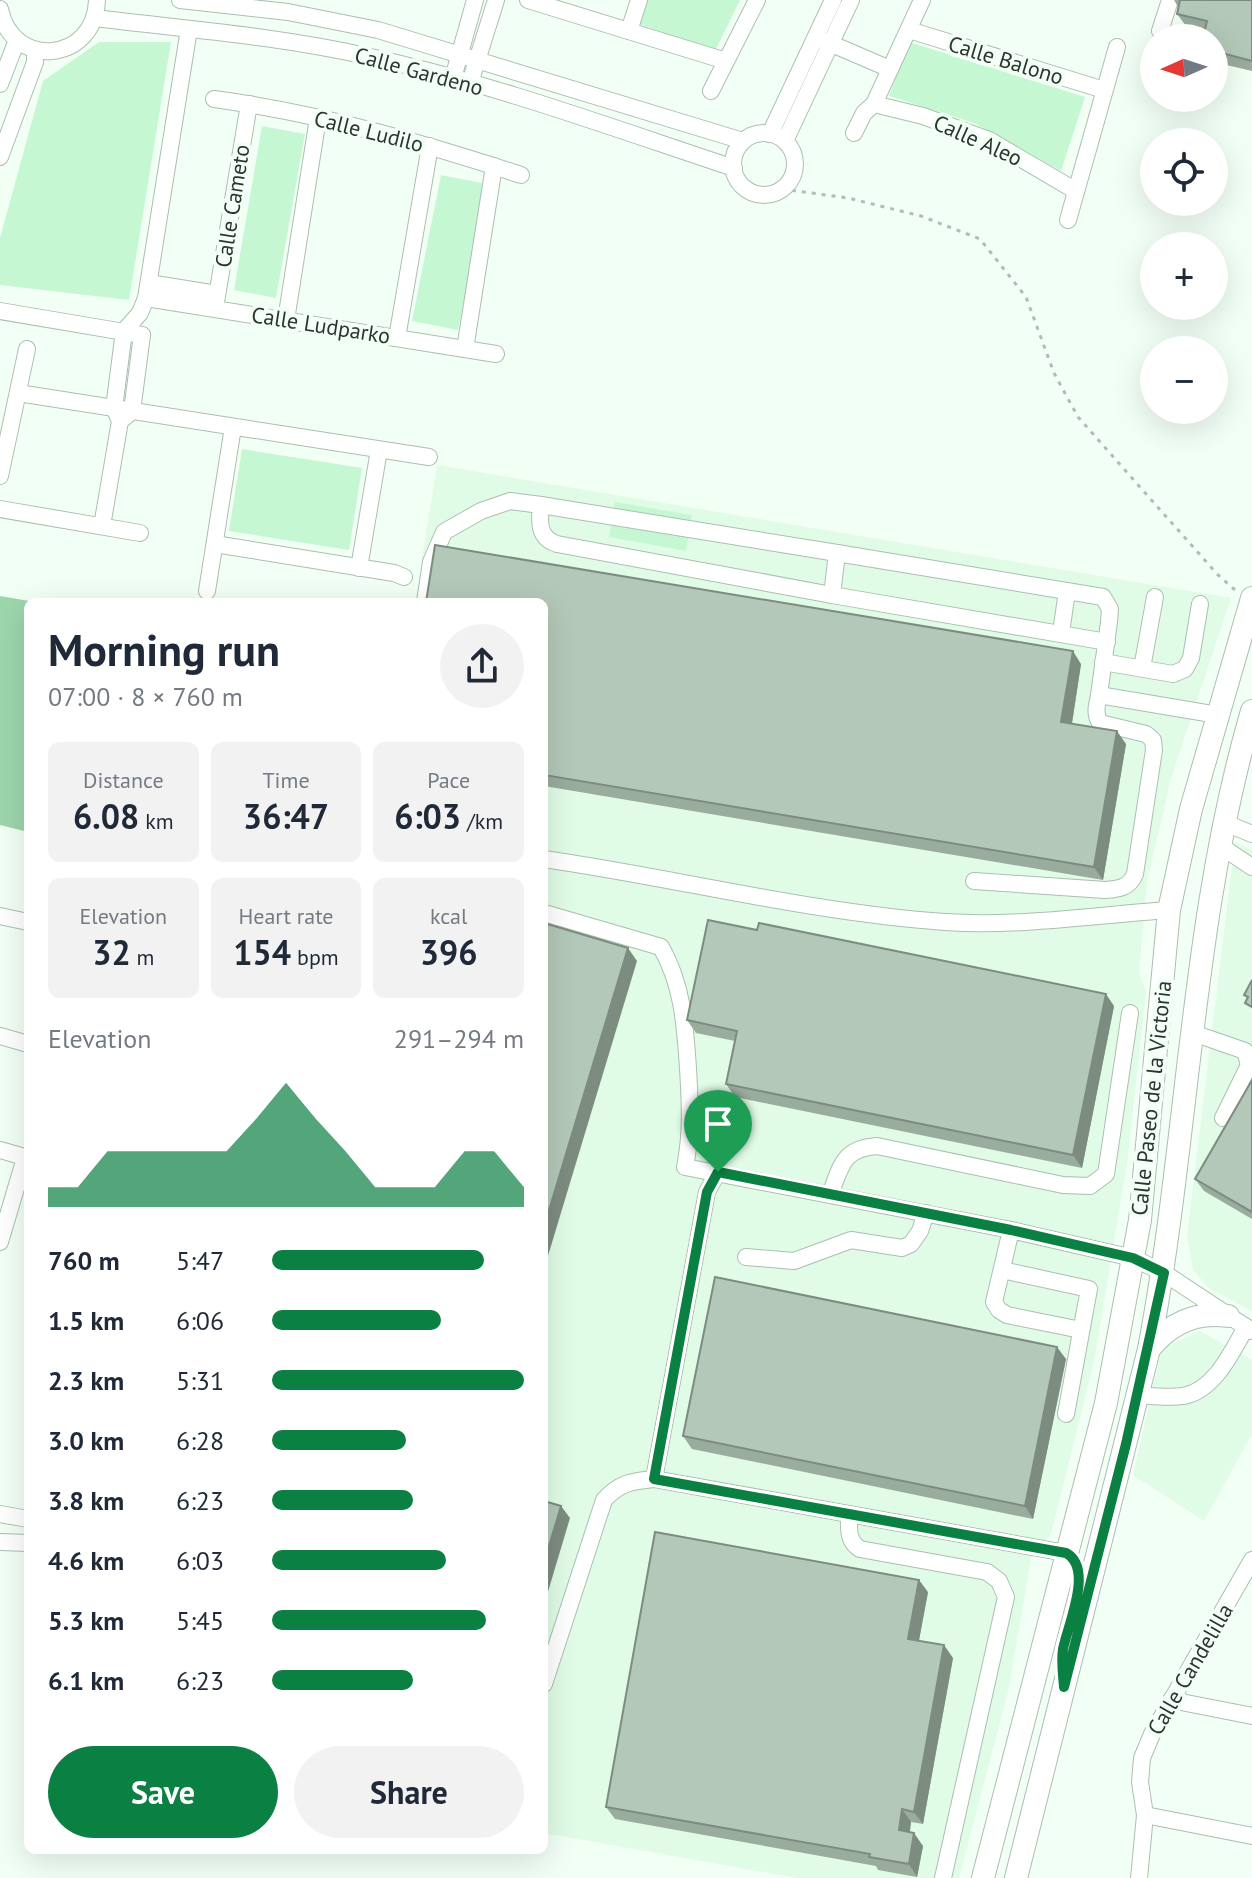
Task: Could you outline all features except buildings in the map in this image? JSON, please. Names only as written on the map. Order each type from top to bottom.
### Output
[{"type":"main road","name":"Calle Paseo de la Victoria","points":[[983,1878],[1106,1403],[1141,1210],[1169,910],[1191,809],[1251,600]]},
{"type":"main road","name":"Calle Paseo de la Victoria","points":[[1016,1878],[1149,1349],[1164,1273],[1219,845],[1252,711]]},
{"type":"main road","points":[[1149,1349],[1161,1334],[1195,1316],[1210,1313],[1242,1325]]},
{"type":"main road","points":[[1064,1687],[1062,1654],[1079,1581],[1079,1567],[1074,1558],[1066,1553]]},
{"type":"street","points":[[0,9],[5,26],[17,40],[35,50],[54,51],[71,46],[85,34],[95,18],[97,0]]},
{"type":"street","name":"Calle Gardeno","points":[[180,0],[334,20],[478,60],[743,141]]},
{"type":"street","points":[[453,78],[475,0]]},
{"type":"street","points":[[470,83],[496,0]]},
{"type":"street","points":[[528,0],[726,61]]},
{"type":"street","points":[[629,31],[639,0]]},
{"type":"street","points":[[711,91],[757,0]]},
{"type":"street","points":[[777,137],[822,40],[833,0]]},
{"type":"street","points":[[822,40],[851,0]]},
{"type":"street","points":[[854,133],[864,113],[874,104],[922,0]]},
{"type":"street","points":[[1162,24],[1170,0]]},
{"type":"street","name":"Calle Gardeno","points":[[95,18],[284,40],[367,56],[470,83],[734,168]]},
{"type":"street","points":[[102,526],[133,329],[148,290],[189,29]]},
{"type":"street","name":"Calle Balono","points":[[909,30],[1104,90]]},
{"type":"street","points":[[0,84],[17,40]]},
{"type":"street","points":[[822,40],[890,69]]},
{"type":"street","points":[[1068,220],[1117,47]]},
{"type":"street","points":[[0,157],[35,62],[35,50]]},
{"type":"street","name":"Calle Ludilo","points":[[214,99],[318,118],[430,146],[521,175]]},
{"type":"street","name":"Calle Cameto","points":[[216,301],[249,104]]},
{"type":"street","name":"Calle Aleo","points":[[874,104],[923,116],[989,140],[1076,191]]},
{"type":"street","points":[[286,320],[318,118]]},
{"type":"street","points":[[754,135],[777,137],[790,147],[795,162],[792,177],[782,189],[768,194],[752,192],[740,182],[734,168],[735,155],[743,141],[754,135]]},
{"type":"street","points":[[397,338],[430,146]]},
{"type":"street","points":[[465,349],[494,166]]},
{"type":"street","name":"Calle Ludparko","points":[[148,290],[216,301],[286,320],[496,354]]},
{"type":"street","points":[[0,311],[133,329]]},
{"type":"street","points":[[0,476],[27,349]]},
{"type":"street","points":[[18,393],[122,413],[429,457]]},
{"type":"street","points":[[207,591],[233,427]]},
{"type":"street","points":[[359,568],[379,450]]},
{"type":"street","points":[[426,598],[431,562],[444,532],[481,511],[510,501],[1103,597],[1110,609],[1096,717],[1100,723],[1146,734],[1153,740],[1143,828],[1132,882],[1124,887],[1105,890],[974,881]]},
{"type":"street","points":[[541,505],[539,522],[542,531],[548,541],[557,544],[1107,642]]},
{"type":"street","points":[[0,509],[140,533]]},
{"type":"street","points":[[215,544],[404,577]]},
{"type":"street","points":[[832,595],[837,553]]},
{"type":"street","points":[[1061,633],[1067,591]]},
{"type":"street","points":[[1142,668],[1155,597]]},
{"type":"street","points":[[1103,662],[1173,674],[1185,669],[1191,658],[1200,604]]},
{"type":"street","points":[[1099,695],[1218,715]]},
{"type":"street","points":[[1223,822],[1252,834]]},
{"type":"street","points":[[1219,845],[1252,867]]},
{"type":"street","points":[[548,860],[744,894],[943,922],[1016,922],[1169,910]]},
{"type":"street","points":[[548,914],[661,947],[672,966],[684,1014],[692,1134],[685,1167],[1011,1230],[1133,1258],[1164,1273],[1242,1325],[1221,1368],[1203,1389],[1186,1396],[1138,1395]]},
{"type":"street","points":[[0,916],[24,921]]},
{"type":"street","points":[[830,1194],[846,1155],[858,1148],[877,1146],[1063,1185],[1090,1186],[1106,1174],[1130,1013]]},
{"type":"street","points":[[1193,1033],[1245,1051],[1248,1059],[1249,1065],[1223,1118]]},
{"type":"street","points":[[0,1036],[24,1043]]},
{"type":"street","points":[[0,1150],[24,1157]]},
{"type":"street","points":[[0,1242],[24,1167]]},
{"type":"street","points":[[654,1479],[707,1192],[718,1172]]},
{"type":"street","points":[[746,1257],[794,1261],[851,1240],[902,1248],[911,1244],[920,1231],[926,1213]]},
{"type":"street","points":[[1011,1230],[994,1302],[999,1310],[1007,1315],[1081,1330]]},
{"type":"street","points":[[1002,1270],[1089,1289],[1066,1414]]},
{"type":"street","points":[[548,1672],[604,1500],[615,1487],[630,1482],[654,1479],[1066,1553]]},
{"type":"street","points":[[0,1514],[24,1518]]},
{"type":"street","points":[[849,1514],[850,1536],[853,1544],[860,1549],[987,1572],[999,1581],[1006,1597],[943,1878]]},
{"type":"street","points":[[0,1542],[24,1543]]},
{"type":"street","name":"Calle Candelilla","points":[[1139,1878],[1145,1815],[1140,1782],[1142,1758],[1152,1734],[1252,1560]]},
{"type":"street","points":[[1171,1700],[1252,1716]]},
{"type":"street","points":[[1145,1815],[1252,1836]]},
{"type":"path","points":[[782,189],[848,198],[921,216],[980,239],[1026,297],[1054,373],[1078,417],[1217,574],[1251,600]]},
{"type":"shaded area","points":[[647,0],[740,0],[715,51],[639,24]]},
{"type":"shaded area","points":[[99,42],[171,42],[129,300],[0,285],[0,238],[43,81]]},
{"type":"shaded area","points":[[909,42],[1085,97],[1061,171],[974,123],[889,96]]},
{"type":"shaded area","points":[[262,126],[305,134],[276,298],[234,290]]},
{"type":"shaded area","points":[[441,175],[487,184],[458,330],[412,321]]},
{"type":"shaded area","points":[[242,449],[362,468],[349,550],[229,531]]},
{"type":"shaded area","points":[[437,465],[1231,598],[1171,778],[1147,882],[1139,972],[1146,991],[1127,1164],[1095,1357],[1051,1534],[1031,1558],[1009,1688],[959,1878],[797,1878],[548,1834],[548,598],[416,598]]},
{"type":"shaded area","points":[[615,502],[692,515],[686,551],[609,537]]},
{"type":"shaded area","points":[[0,596],[24,600],[24,831],[0,825]]},
{"type":"shaded area","points":[[1235,842],[1252,850],[1252,1311],[1209,1288],[1193,1270],[1187,1236]]},
{"type":"shaded area","points":[[1200,1331],[1252,1360],[1252,1434],[1204,1521],[1133,1475],[1162,1348]]},
{"type":"route","points":[[718,1172],[1011,1230],[1133,1258],[1164,1273],[1149,1349],[1064,1687],[1062,1654],[1079,1581],[1079,1567],[1074,1558],[1066,1553],[654,1479],[707,1192],[718,1172]]}]
